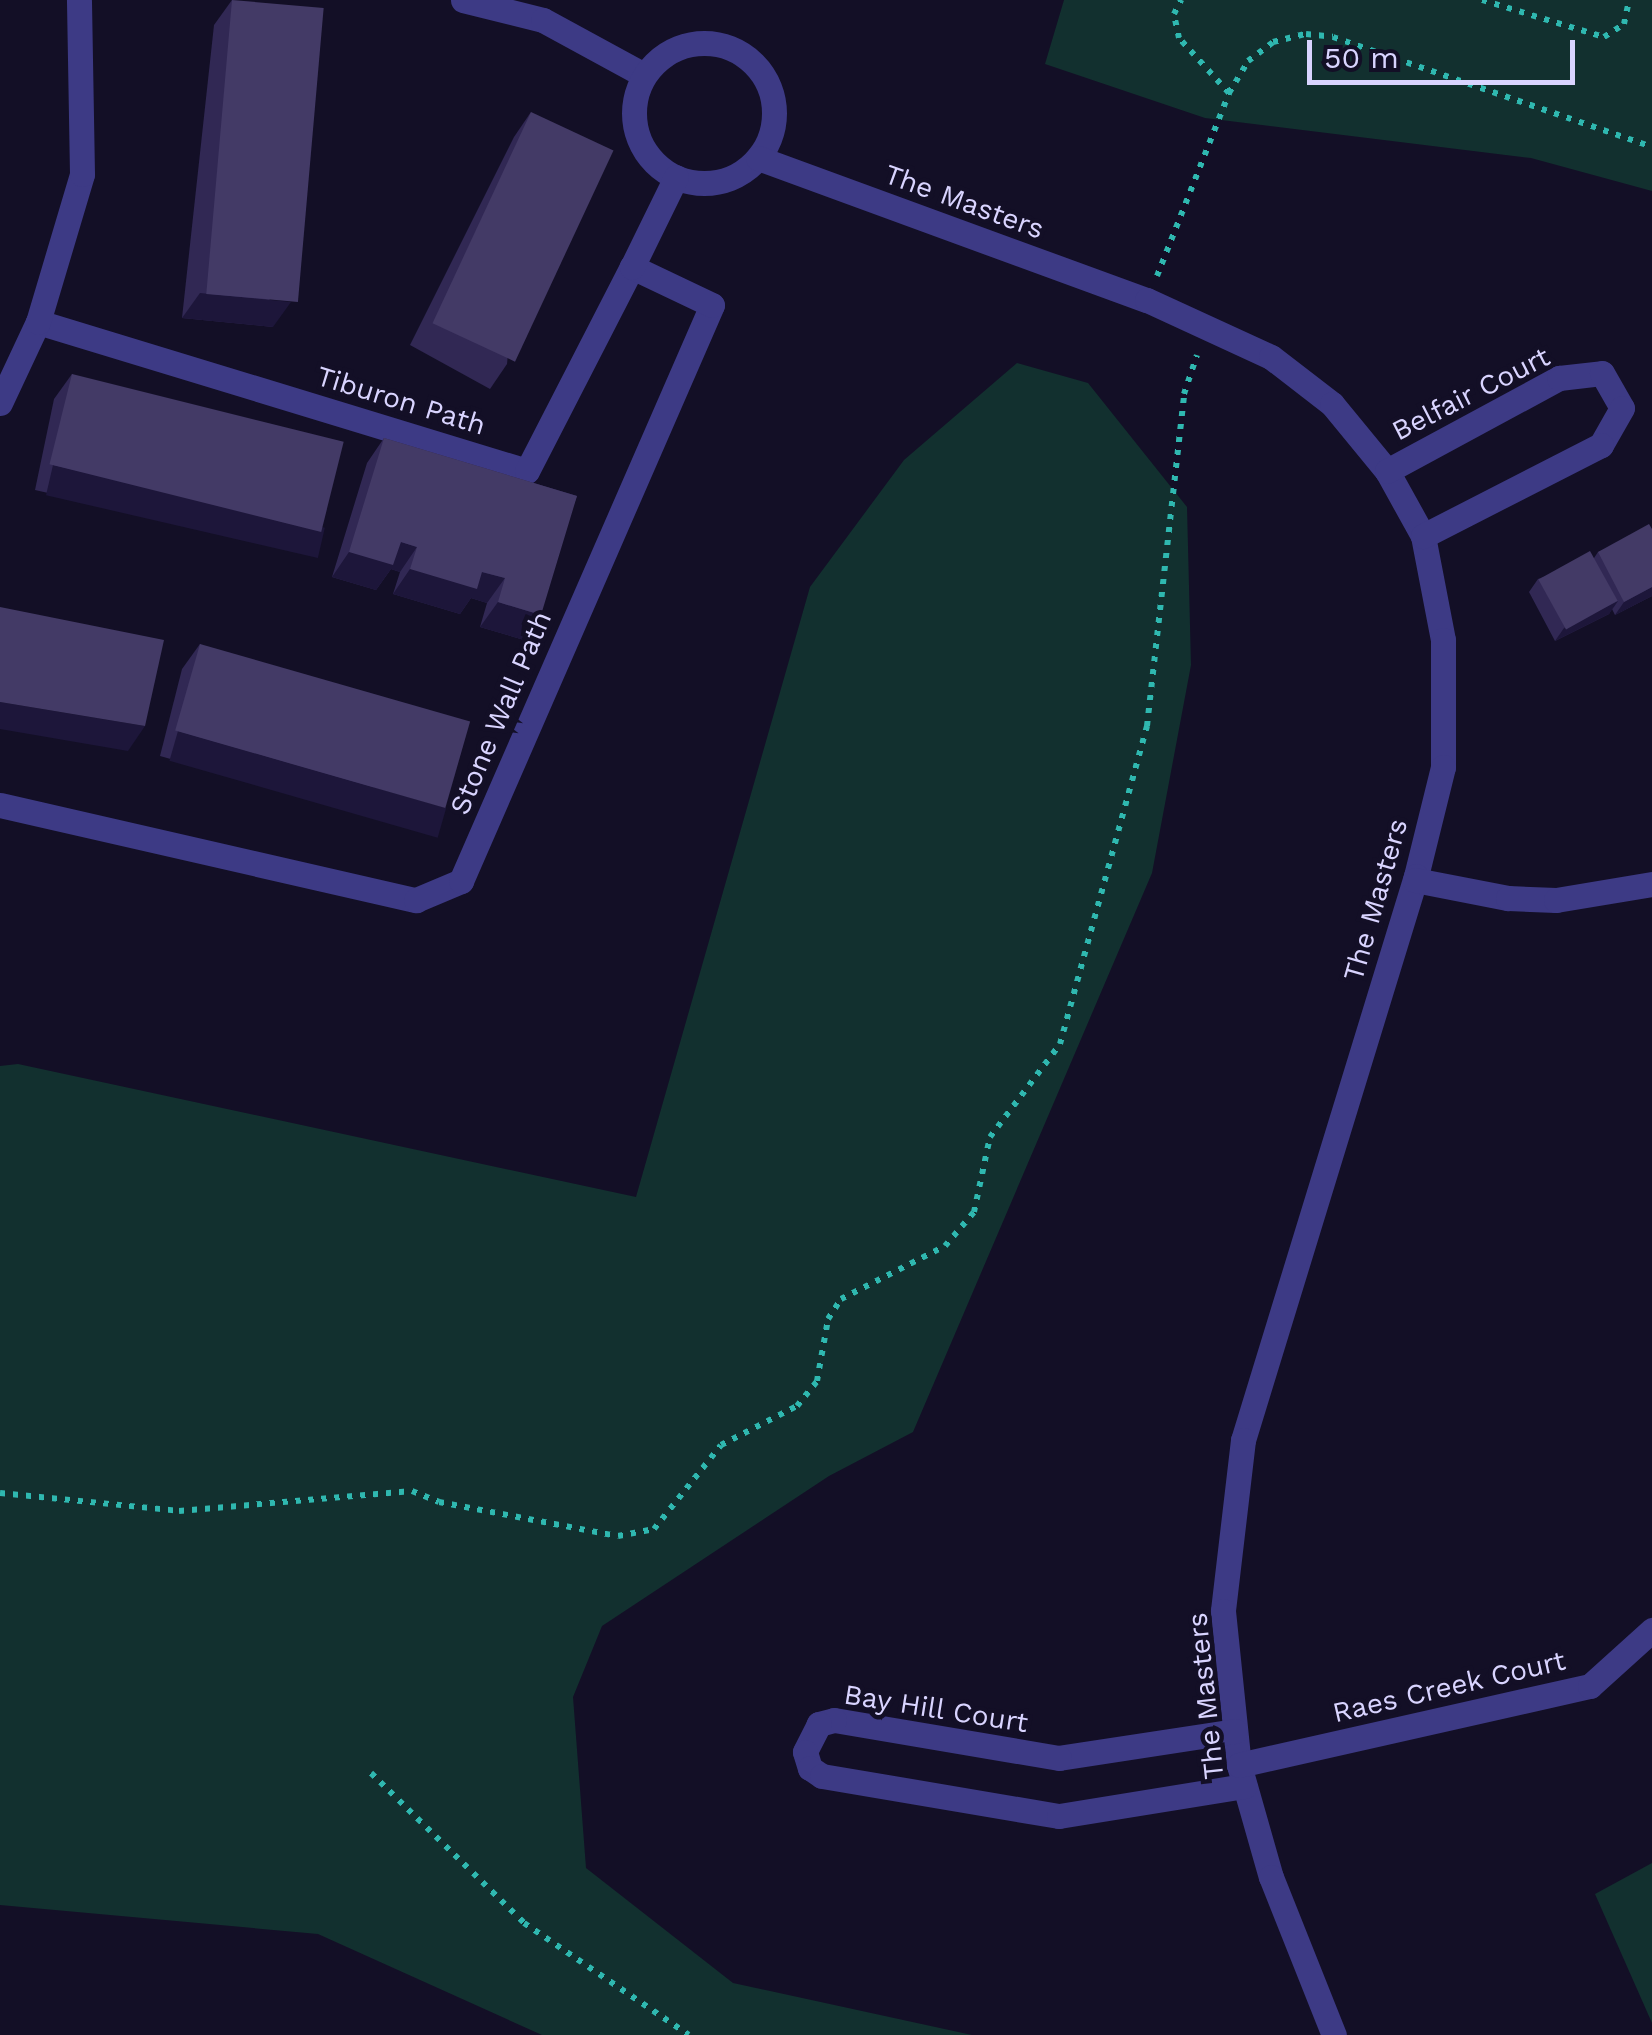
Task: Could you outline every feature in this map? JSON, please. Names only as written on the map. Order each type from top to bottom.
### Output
[{"type":"street","points":[[0,403],[38,322],[82,174],[80,0]]},
{"type":"street","points":[[463,0],[542,20],[644,76]]},
{"type":"street","points":[[688,44],[728,46],[754,63],[774,106],[758,158],[734,176],[709,183],[676,177],[641,144],[634,120],[644,76],[688,44]]},
{"type":"street","name":"The Masters","points":[[758,158],[1147,300],[1271,357],[1332,404],[1386,471],[1423,536],[1443,640],[1443,767],[1415,880],[1243,1440],[1223,1611],[1242,1776],[1271,1877],[1334,2035]]},
{"type":"street","points":[[632,267],[676,177]]},
{"type":"street","name":"Tiburon Path","points":[[38,322],[528,471],[632,267]]},
{"type":"street","name":"Stone Wall Path","points":[[0,805],[416,900],[461,881],[712,305],[632,267]]},
{"type":"street","name":"Belfair Court","points":[[1386,471],[1559,378],[1602,373],[1622,408],[1602,444],[1423,536]]},
{"type":"street","points":[[1415,880],[1508,898],[1556,900],[1652,884]]},
{"type":"street","name":"Raes Creek Court","points":[[1242,1776],[1590,1686],[1652,1630]]},
{"type":"street","name":"Bay Hill Court","points":[[1235,1731],[1060,1758],[834,1720],[820,1724],[805,1752],[810,1768],[822,1776],[1059,1816],[1242,1776]]},
{"type":"path","points":[[1182,0],[1174,14],[1180,38],[1229,92]]},
{"type":"path","points":[[1482,0],[1604,37],[1624,24],[1630,0]]},
{"type":"path","points":[[1147,300],[1229,92],[1248,61],[1273,42],[1319,36],[1652,147]]},
{"type":"path","points":[[0,1493],[179,1510],[412,1490],[439,1502],[618,1536],[654,1529],[721,1444],[796,1406],[817,1381],[828,1319],[841,1299],[945,1246],[974,1212],[990,1137],[1060,1044],[1147,726],[1184,394],[1208,325]]},
{"type":"path","points":[[371,1773],[524,1923],[688,2035]]},
{"type":"green space","points":[[1064,0],[1652,0],[1652,191],[1531,158],[1205,118],[1045,64]]},
{"type":"green space","points":[[1017,363],[1088,383],[1187,507],[1191,665],[1152,873],[913,1432],[829,1476],[602,1626],[573,1697],[586,1868],[733,1983],[972,2035],[542,2035],[318,1934],[0,1905],[0,1066],[18,1064],[636,1197],[810,587],[904,460]]},
{"type":"green space","points":[[1652,1863],[1652,2023],[1595,1894]]},
{"type":"building","points":[[232,0],[324,8],[298,302],[206,294]]},
{"type":"building","points":[[531,112],[613,150],[515,362],[433,323]]},
{"type":"building","points":[[72,374],[344,442],[321,532],[50,464]]},
{"type":"building","points":[[384,438],[577,496],[541,615],[498,602],[505,578],[482,572],[477,589],[410,569],[417,547],[401,542],[393,565],[349,552]]},
{"type":"building","points":[[1649,524],[1652,587],[1624,602],[1598,552]]},
{"type":"building","points":[[1590,551],[1618,601],[1566,629],[1538,580]]},
{"type":"building","points":[[0,607],[164,640],[145,726],[0,702]]},
{"type":"building","points":[[200,644],[470,721],[445,808],[175,731]]}]
